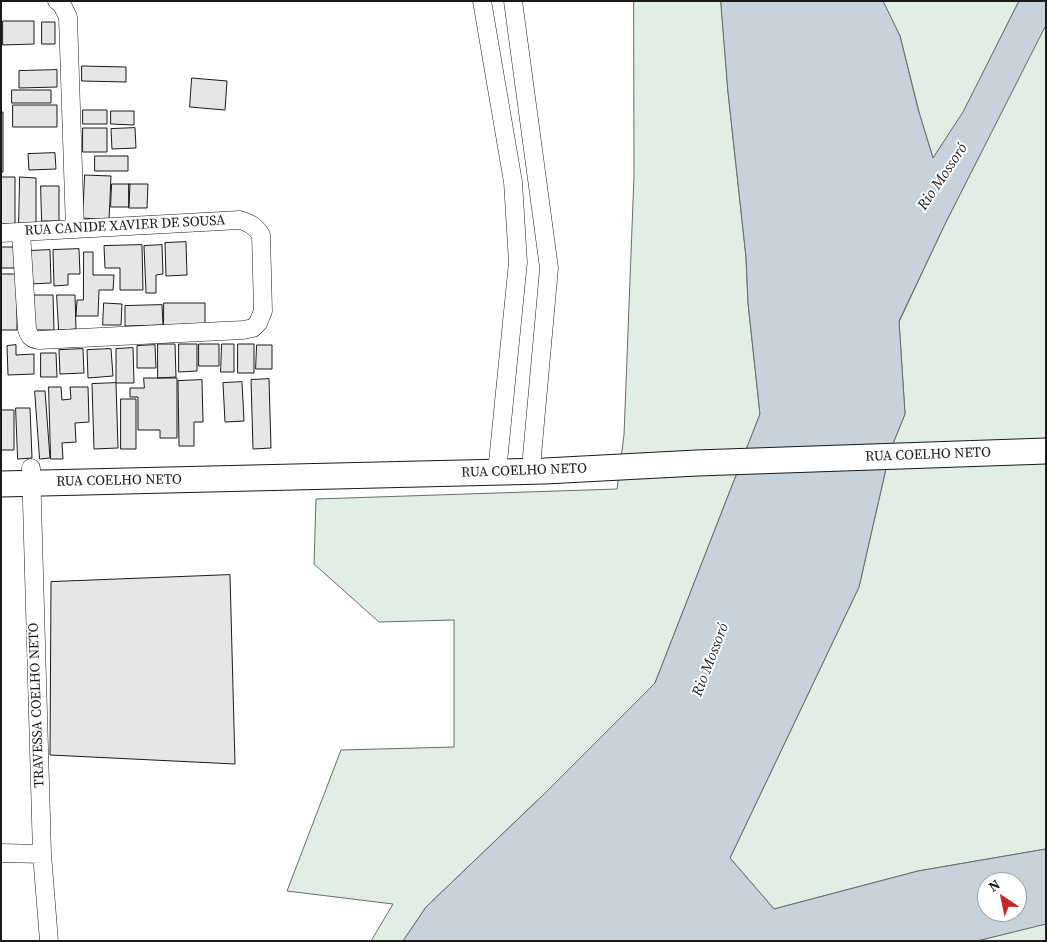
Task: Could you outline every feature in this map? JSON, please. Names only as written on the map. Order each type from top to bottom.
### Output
[{"type":"main road","name":"RUA COELHO NETO","points":[[933,450],[1046,440]]},
{"type":"main road","name":"RUA COELHO NETO","points":[[1,484],[30,476],[933,450],[1046,451]]},
{"type":"main road","name":"RUA COELHO NETO","points":[[1,469],[30,476]]},
{"type":"street","points":[[57,1],[61,4],[68,17],[76,229]]},
{"type":"street","points":[[482,1],[513,182],[518,262],[498,464]]},
{"type":"street","points":[[513,1],[549,268],[532,463]]},
{"type":"street","name":"RUA CANIDE XAVIER DE SOUSA","points":[[1,232],[240,220],[249,222],[256,227],[261,235],[264,311],[258,323],[252,328],[243,330],[32,339],[28,335],[26,322],[21,232]]},
{"type":"street","name":"TRAVESSA COELHO NETO","points":[[30,476],[42,854],[49,941]]},
{"type":"street","points":[[1,853],[42,854]]},
{"type":"green space","points":[[634,1],[721,1],[728,92],[746,257],[748,303],[760,414],[655,683],[541,797],[426,907],[403,941],[371,941],[393,904],[287,891],[341,750],[454,747],[454,620],[379,622],[314,564],[316,499],[617,489],[624,435],[634,176]]},
{"type":"green space","points":[[883,1],[1019,1],[963,113],[933,158],[920,116],[900,36]]},
{"type":"green space","points":[[1046,24],[1046,849],[918,871],[774,909],[730,858],[859,587],[890,451],[905,414],[899,322],[945,224]]},
{"type":"green space","points":[[1046,924],[1046,941],[977,941]]},
{"type":"water","name":"Rio Mossoró","points":[[721,1],[883,1],[900,36],[918,109],[933,158],[963,112],[1019,1],[1046,1],[1046,25],[945,224],[899,321],[905,414],[890,451],[859,587],[730,858],[774,909],[918,871],[1046,849],[1046,924],[977,941],[403,941],[426,907],[541,797],[655,683],[760,414],[748,303],[746,257],[728,92]]},
{"type":"building","points":[[3,21],[34,21],[34,44],[3,45]]},
{"type":"building","points":[[42,22],[55,22],[55,44],[42,44]]},
{"type":"building","points":[[82,66],[126,67],[126,82],[82,81]]},
{"type":"building","points":[[57,70],[57,87],[19,88],[19,71]]},
{"type":"building","points":[[192,78],[227,81],[225,110],[190,107]]},
{"type":"building","points":[[12,90],[51,90],[51,103],[12,103]]},
{"type":"building","points":[[13,105],[57,105],[57,127],[13,127]]},
{"type":"building","points":[[83,110],[107,110],[107,124],[83,124]]},
{"type":"building","points":[[111,111],[134,111],[134,125],[111,124]]},
{"type":"building","points":[[1,112],[3,112],[3,172],[1,172]]},
{"type":"building","points":[[83,128],[107,128],[107,152],[83,152]]},
{"type":"building","points":[[135,128],[136,148],[112,149],[111,129]]},
{"type":"building","points":[[55,153],[56,169],[29,170],[28,154]]},
{"type":"building","points":[[95,156],[128,156],[128,171],[95,171]]},
{"type":"building","points":[[85,175],[111,176],[109,220],[83,218]]},
{"type":"building","points":[[1,177],[15,177],[15,224],[1,224]]},
{"type":"building","points":[[20,177],[36,178],[36,224],[19,224]]},
{"type":"building","points":[[112,184],[130,184],[129,207],[111,207]]},
{"type":"building","points":[[129,184],[148,184],[147,208],[129,208]]},
{"type":"building","points":[[41,186],[59,186],[59,221],[42,221]]},
{"type":"building","points":[[186,242],[187,275],[166,276],[165,243]]},
{"type":"building","points":[[142,245],[143,290],[120,290],[120,268],[105,268],[104,246]]},
{"type":"building","points":[[162,245],[163,274],[156,275],[156,293],[146,293],[144,246]]},
{"type":"building","points":[[2,247],[16,247],[16,268],[2,268]]},
{"type":"building","points":[[79,249],[80,274],[68,274],[68,285],[54,286],[53,250]]},
{"type":"building","points":[[50,250],[51,283],[30,284],[28,251]]},
{"type":"building","points":[[84,252],[93,252],[93,275],[114,275],[113,290],[99,290],[98,316],[76,316],[77,300],[83,300]]},
{"type":"building","points":[[1,274],[17,274],[17,330],[1,330]]},
{"type":"building","points":[[33,295],[53,295],[54,330],[34,330]]},
{"type":"building","points":[[57,295],[75,295],[76,329],[59,330]]},
{"type":"building","points":[[104,303],[122,304],[121,325],[103,325]]},
{"type":"building","points":[[164,303],[205,303],[205,325],[164,326]]},
{"type":"building","points":[[162,305],[163,325],[125,326],[125,306]]},
{"type":"building","points":[[158,344],[175,344],[176,377],[158,378]]},
{"type":"building","points":[[179,344],[197,344],[197,371],[179,372]]},
{"type":"building","points":[[199,344],[219,344],[219,366],[199,366]]},
{"type":"building","points":[[222,344],[234,344],[234,372],[221,372]]},
{"type":"building","points":[[238,344],[254,344],[254,373],[238,373]]},
{"type":"building","points":[[16,345],[16,355],[34,354],[34,374],[8,375],[7,346]]},
{"type":"building","points":[[155,345],[156,368],[137,368],[137,346]]},
{"type":"building","points":[[257,345],[272,345],[272,369],[256,369]]},
{"type":"building","points":[[133,348],[134,383],[116,383],[116,349]]},
{"type":"building","points":[[83,349],[84,373],[60,374],[59,350]]},
{"type":"building","points":[[111,349],[113,376],[88,378],[87,350]]},
{"type":"building","points":[[41,353],[56,353],[57,377],[41,377]]},
{"type":"building","points":[[144,378],[177,378],[177,438],[160,438],[160,430],[138,430],[138,397],[130,397],[130,388],[144,388]]},
{"type":"building","points":[[269,379],[271,448],[253,449],[251,380]]},
{"type":"building","points":[[202,380],[203,422],[194,422],[194,446],[179,446],[178,381]]},
{"type":"building","points":[[242,382],[244,421],[225,422],[223,383]]},
{"type":"building","points":[[116,383],[118,448],[94,449],[92,384]]},
{"type":"building","points":[[49,387],[61,387],[62,400],[71,399],[70,387],[88,387],[89,422],[75,423],[76,442],[62,443],[63,459],[51,459]]},
{"type":"building","points":[[35,391],[45,391],[50,458],[40,459]]},
{"type":"building","points":[[121,399],[136,399],[136,449],[121,449]]},
{"type":"building","points":[[16,408],[30,408],[32,458],[18,459]]},
{"type":"building","points":[[1,410],[14,410],[14,450],[1,450]]},
{"type":"building","points":[[230,575],[235,764],[50,755],[51,582]]}]
